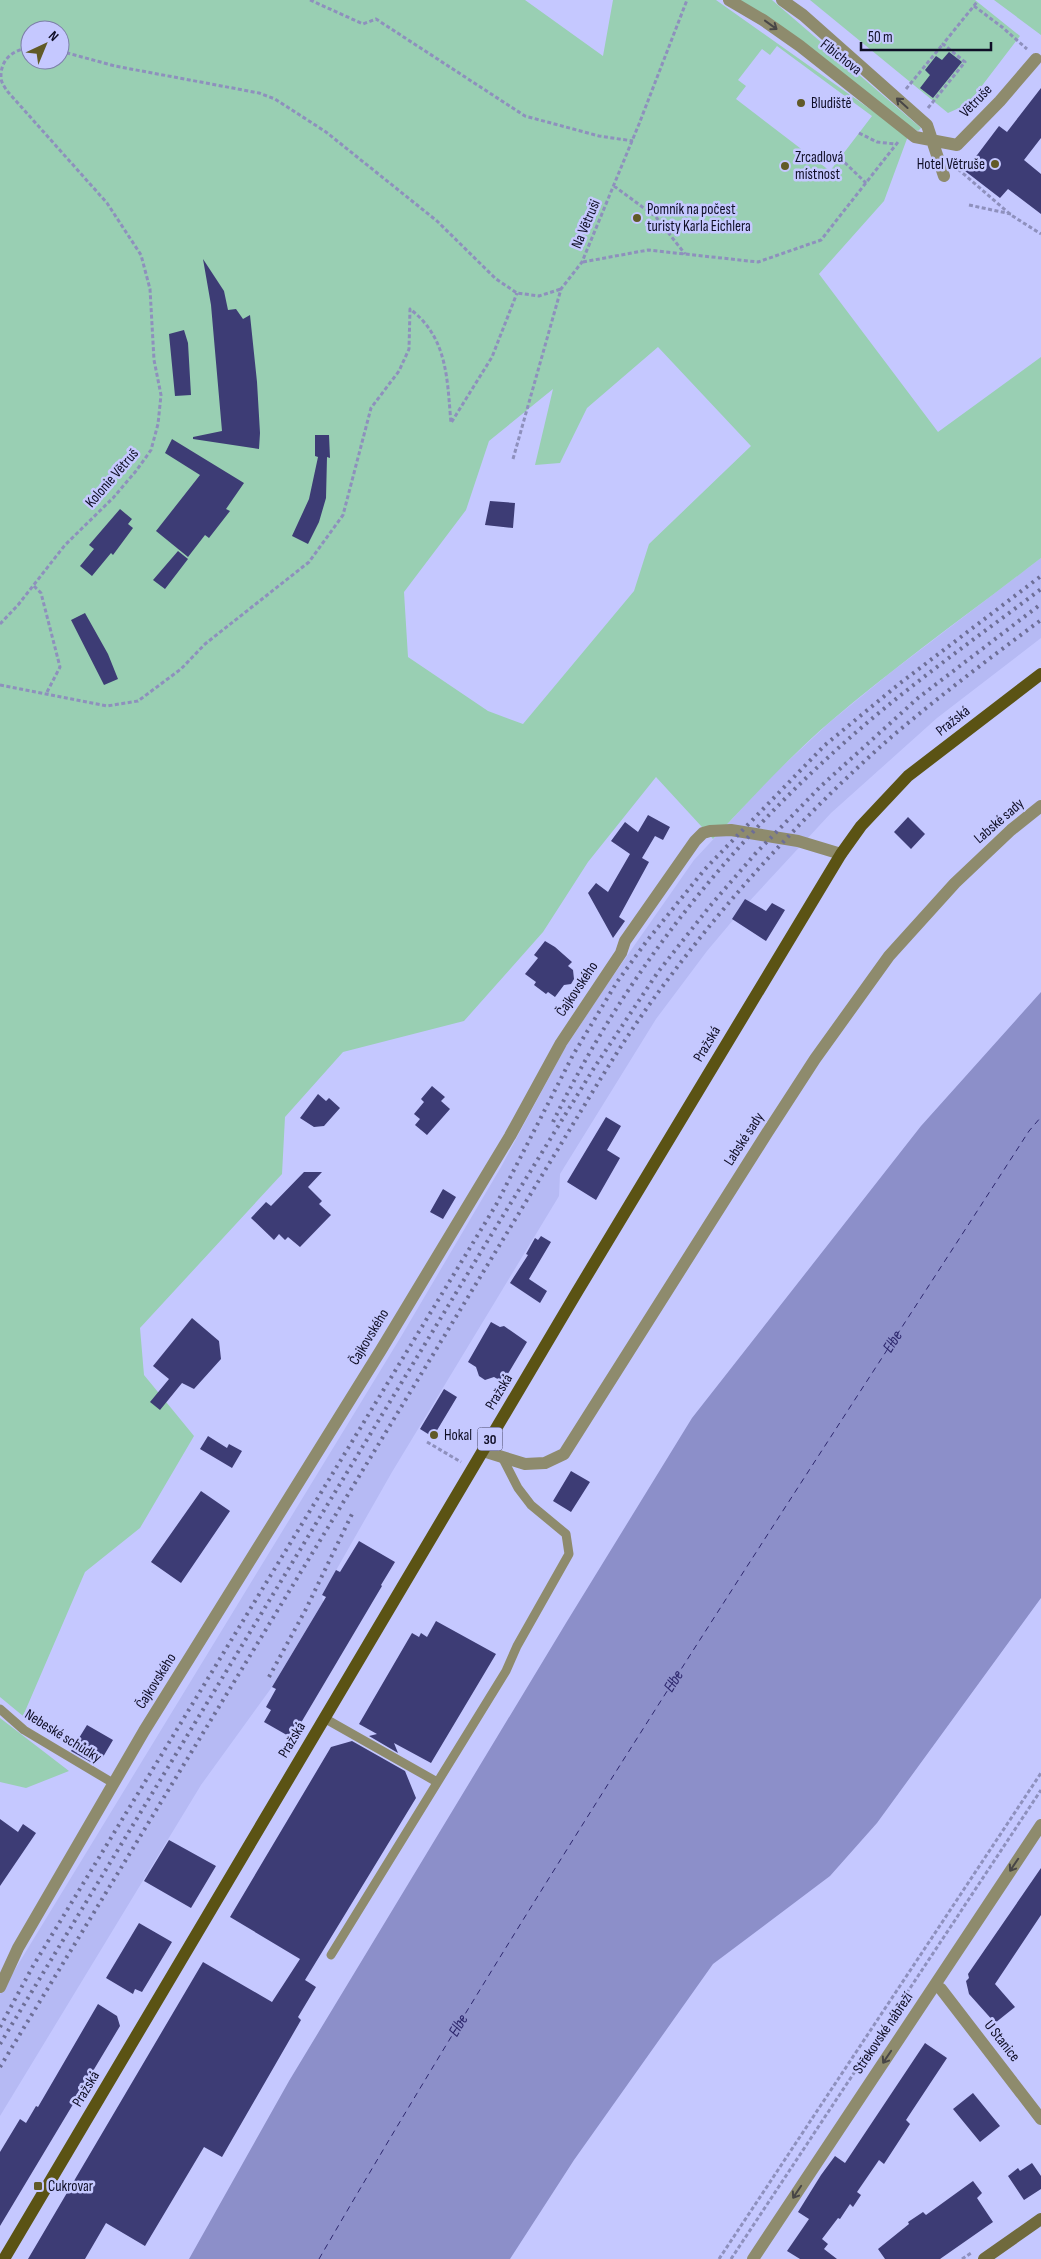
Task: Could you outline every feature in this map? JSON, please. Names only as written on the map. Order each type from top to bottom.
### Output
[{"type":"main road","name":"Pražská","points":[[4,2259],[483,1450],[840,854],[866,819],[908,776],[1041,674]]},
{"type":"main road","points":[[984,2259],[1041,2219]]},
{"type":"street","name":"Fibichova","points":[[729,0],[764,20],[800,46],[915,137],[931,140]]},
{"type":"street","name":"Fibichova","points":[[782,0],[803,15],[927,125],[944,176]]},
{"type":"street","name":"Větruše","points":[[931,140],[957,144],[1000,101],[1036,59]]},
{"type":"street","name":"Labské sady","points":[[483,1450],[525,1464],[546,1463],[564,1454],[767,1133],[815,1060],[889,956],[955,883],[1011,830],[1041,806]]},
{"type":"street","name":"Čajkovského","points":[[0,1987],[18,1948],[113,1784],[381,1350],[515,1128],[561,1043],[621,953],[625,941],[695,841],[703,833],[731,830],[798,841],[840,854]]},
{"type":"street","name":"Střekovské nábřeží","points":[[753,2259],[1041,1825]]},
{"type":"street","name":"U Stanice","points":[[935,1984],[942,1989],[1041,2119]]},
{"type":"lane","points":[[331,1955],[506,1671],[517,1646],[569,1554],[566,1534],[531,1505],[518,1488],[502,1457]]},
{"type":"lane","name":"Nebeské schůdky","points":[[0,1709],[24,1730],[113,1784]]},
{"type":"lane","points":[[324,1718],[437,1782]]},
{"type":"path","points":[[310,0],[363,24],[376,19],[525,116],[600,136],[633,141]]},
{"type":"path","name":"Na Větruši","points":[[513,458],[562,289],[582,262],[633,141],[687,0]]},
{"type":"path","points":[[898,99],[975,4],[1018,40]]},
{"type":"path","points":[[925,113],[965,62],[943,44]]},
{"type":"path","name":"Kolonie Větruš","points":[[0,624],[65,545],[119,491],[151,450],[158,424],[161,395],[154,360],[150,289],[141,256],[108,203],[8,92],[1,78],[2,63],[16,49],[20,49]]},
{"type":"path","points":[[70,54],[115,66],[259,93],[275,99],[326,132],[437,221],[496,279],[517,293],[539,296],[562,289]]},
{"type":"path","points":[[859,133],[877,142],[896,144]]},
{"type":"path","points":[[582,262],[648,250],[758,262],[822,240],[900,139]]},
{"type":"path","points":[[840,158],[866,183]]},
{"type":"path","points":[[955,166],[1011,215],[1041,234]]},
{"type":"path","points":[[614,186],[656,217],[685,254]]},
{"type":"path","points":[[969,204],[1011,215]]},
{"type":"path","points":[[0,685],[107,706],[138,701],[181,669],[205,644],[309,562],[342,515],[371,408],[399,371],[409,349],[410,309],[424,319],[439,344],[447,372],[451,423],[492,357],[517,293]]},
{"type":"path","points":[[33,586],[41,593],[60,668],[46,694]]},
{"type":"path","points":[[427,1442],[472,1469]]},
{"type":"path","points":[[719,2259],[1041,1773]]},
{"type":"path","points":[[731,2259],[1041,1790]]},
{"type":"shaded area","points":[[1041,558],[1041,638],[937,718],[831,813],[744,907],[707,951],[656,1019],[560,1174],[559,1196],[392,1472],[322,1595],[323,1602],[272,1687],[201,1785],[0,2116],[0,1994],[402,1335],[501,1167],[565,1048],[606,986],[694,860],[773,775],[830,722],[890,673]]},
{"type":"green space","points":[[0,0],[525,0],[603,56],[613,0],[716,0],[908,136],[884,201],[819,274],[938,432],[1041,357],[1041,558],[908,659],[831,721],[785,764],[713,839],[656,777],[588,862],[543,932],[464,1021],[343,1052],[285,1117],[282,1174],[140,1328],[144,1375],[194,1436],[140,1528],[85,1572],[23,1716],[0,1697]],"holes":[[[777,46],[872,116],[830,171],[736,99],[746,86],[738,80],[762,49],[770,55]],[[658,347],[751,446],[649,544],[634,591],[523,724],[488,711],[408,657],[404,592],[466,510],[489,441],[553,389],[535,465],[560,463],[587,408]]]},
{"type":"green space","points":[[738,0],[772,0],[921,128],[918,131],[909,126]]},
{"type":"green space","points":[[810,0],[975,0],[1020,36],[968,104],[948,113]]},
{"type":"green space","points":[[994,0],[1041,0],[1041,35]]},
{"type":"green space","points":[[0,1718],[69,1771],[26,1788],[0,1782]]},
{"type":"water","name":"Elbe","points":[[1041,992],[1041,1598],[877,1823],[830,1876],[713,1964],[574,2160],[510,2259],[189,2259],[289,2081],[692,1418],[921,1126]]},
{"type":"building","points":[[949,52],[962,62],[933,98],[920,88],[930,75],[925,70],[936,56],[942,60]]},
{"type":"building","points":[[1041,88],[1041,138],[1024,160],[1041,174],[1041,214],[1008,189],[1000,198],[965,171],[999,126],[1007,132]]},
{"type":"building","points":[[203,259],[224,291],[228,310],[236,309],[243,319],[250,315],[257,382],[259,449],[193,439],[193,437],[222,431],[211,305]]},
{"type":"building","points":[[184,330],[188,343],[191,395],[175,396],[169,334]]},
{"type":"building","points":[[315,435],[329,435],[330,458],[327,457],[326,498],[319,522],[308,544],[292,536],[309,499],[318,457],[315,456]]},
{"type":"building","points":[[172,439],[244,483],[226,509],[230,511],[209,538],[205,535],[188,557],[156,531],[200,475],[165,453]]},
{"type":"building","points":[[490,501],[515,503],[513,528],[485,525]]},
{"type":"building","points":[[120,509],[132,519],[128,524],[133,528],[113,555],[111,553],[92,576],[80,566],[94,549],[89,545]]},
{"type":"building","points":[[178,551],[188,559],[165,589],[153,580]]},
{"type":"building","points":[[85,613],[108,654],[118,679],[104,685],[71,620]]},
{"type":"building","points":[[648,815],[670,827],[663,840],[655,836],[642,858],[649,862],[619,917],[625,921],[613,938],[588,893],[596,883],[608,892],[630,854],[611,841],[625,822],[638,832]]},
{"type":"building","points":[[908,817],[925,834],[911,849],[894,832]]},
{"type":"building","points":[[745,899],[766,911],[772,903],[785,910],[766,941],[732,919]]},
{"type":"building","points":[[545,941],[572,962],[568,966],[573,970],[574,979],[571,984],[564,985],[555,997],[548,992],[546,994],[534,985],[536,982],[525,974],[538,958],[534,955]]},
{"type":"building","points":[[432,1086],[445,1097],[441,1101],[450,1109],[427,1135],[415,1125],[420,1119],[414,1114],[424,1102],[421,1099]]},
{"type":"building","points":[[318,1094],[326,1101],[329,1098],[340,1108],[324,1126],[314,1127],[300,1118]]},
{"type":"building","points":[[606,1117],[621,1126],[607,1150],[620,1158],[596,1200],[567,1182]]},
{"type":"building","points":[[304,1172],[322,1172],[308,1187],[322,1201],[319,1204],[331,1215],[300,1247],[288,1237],[285,1240],[279,1234],[274,1240],[251,1218],[266,1202],[271,1206]]},
{"type":"building","points":[[443,1189],[456,1197],[443,1219],[430,1212]]},
{"type":"building","points":[[541,1236],[551,1242],[529,1279],[547,1291],[540,1303],[510,1283],[528,1255],[526,1254],[535,1238],[538,1240]]},
{"type":"building","points":[[192,1318],[219,1341],[221,1359],[194,1389],[182,1383],[160,1410],[150,1402],[169,1379],[153,1366]]},
{"type":"building","points":[[491,1322],[500,1327],[504,1326],[527,1342],[503,1382],[494,1377],[485,1380],[479,1376],[476,1367],[468,1362]]},
{"type":"building","points":[[444,1389],[457,1397],[433,1437],[420,1429]]},
{"type":"building","points":[[208,1436],[227,1448],[229,1444],[242,1451],[232,1468],[200,1449]]},
{"type":"building","points":[[571,1471],[590,1482],[571,1512],[553,1501]]},
{"type":"building","points":[[201,1491],[230,1511],[181,1583],[151,1562]]},
{"type":"building","points":[[359,1541],[395,1562],[292,1738],[264,1722],[271,1710],[266,1707],[276,1689],[272,1687],[326,1597],[322,1595],[336,1570],[340,1572]]},
{"type":"building","points":[[436,1621],[496,1654],[431,1763],[394,1743],[398,1753],[369,1736],[377,1734],[359,1724],[412,1633],[419,1637],[421,1633],[427,1637]]},
{"type":"building","points":[[87,1725],[113,1740],[103,1757],[100,1755],[94,1764],[71,1751]]},
{"type":"building","points":[[352,1741],[405,1771],[416,1798],[305,1980],[316,1987],[298,2017],[301,2020],[222,2157],[204,2147],[145,2246],[106,2223],[85,2259],[28,2259],[203,1962],[272,2002],[300,1959],[230,1917],[331,1747]]},
{"type":"building","points":[[0,1819],[18,1832],[23,1824],[36,1833],[0,1886]]},
{"type":"building","points":[[169,1840],[216,1866],[191,1908],[144,1881]]},
{"type":"building","points":[[1041,1868],[1041,1915],[995,1984],[1015,2007],[995,2023],[969,1994],[966,1981],[969,1978],[968,1974]]},
{"type":"building","points":[[139,1923],[172,1942],[142,1992],[135,1989],[133,1994],[106,1978]]},
{"type":"building","points":[[98,2004],[117,2016],[120,2026],[0,2226],[0,2152],[20,2119],[26,2123],[36,2106],[38,2107]]},
{"type":"building","points":[[925,2043],[947,2058],[906,2120],[910,2124],[884,2164],[879,2160],[857,2192],[861,2195],[853,2207],[850,2204],[840,2219],[838,2218],[822,2239],[828,2244],[824,2249],[837,2259],[800,2259],[787,2251],[809,2219],[798,2212],[821,2175],[835,2156],[845,2163]]},
{"type":"building","points":[[973,2093],[1000,2126],[980,2142],[953,2109]]},
{"type":"building","points":[[1032,2163],[1041,2176],[1041,2189],[1024,2200],[1008,2176],[1018,2168],[1020,2171]]},
{"type":"building","points":[[973,2181],[982,2193],[977,2198],[993,2222],[940,2259],[885,2259],[878,2249],[909,2224],[908,2222],[923,2212],[926,2215]]},
{"type":"ferry route","points":[[319,2259],[490,1973],[667,1691],[1029,1131],[1041,1117]]},
{"type":"railway","points":[[0,2027],[33,1966],[496,1205],[573,1055],[617,982],[646,942],[705,869],[825,745],[899,684],[1041,576]]},
{"type":"railway","points":[[553,1122],[609,1020],[641,971],[712,878],[751,834],[791,792],[858,730],[935,668],[1041,589]]},
{"type":"railway","points":[[0,2044],[493,1232],[594,1068],[658,972],[710,906],[755,854],[821,786],[918,698],[1041,604]]},
{"type":"railway","points":[[0,2067],[589,1098],[619,1049],[652,1001],[719,914],[773,853],[830,794],[908,723],[1041,620]]},
{"type":"railway","points":[[269,1677],[306,1609],[353,1512]]},
{"type":"place","name":"Bludiště","points":[[801,103]]},
{"type":"place","name":"Hotel Větruše","points":[[995,164]]},
{"type":"place","name":"Zrcadlová místnost","points":[[785,166]]},
{"type":"place","name":"Pomník na počest turisty Karla Eichlera","points":[[637,218]]},
{"type":"place","name":"Hokal","points":[[434,1435]]},
{"type":"place","name":"Cukrovar","points":[[38,2186]]}]
